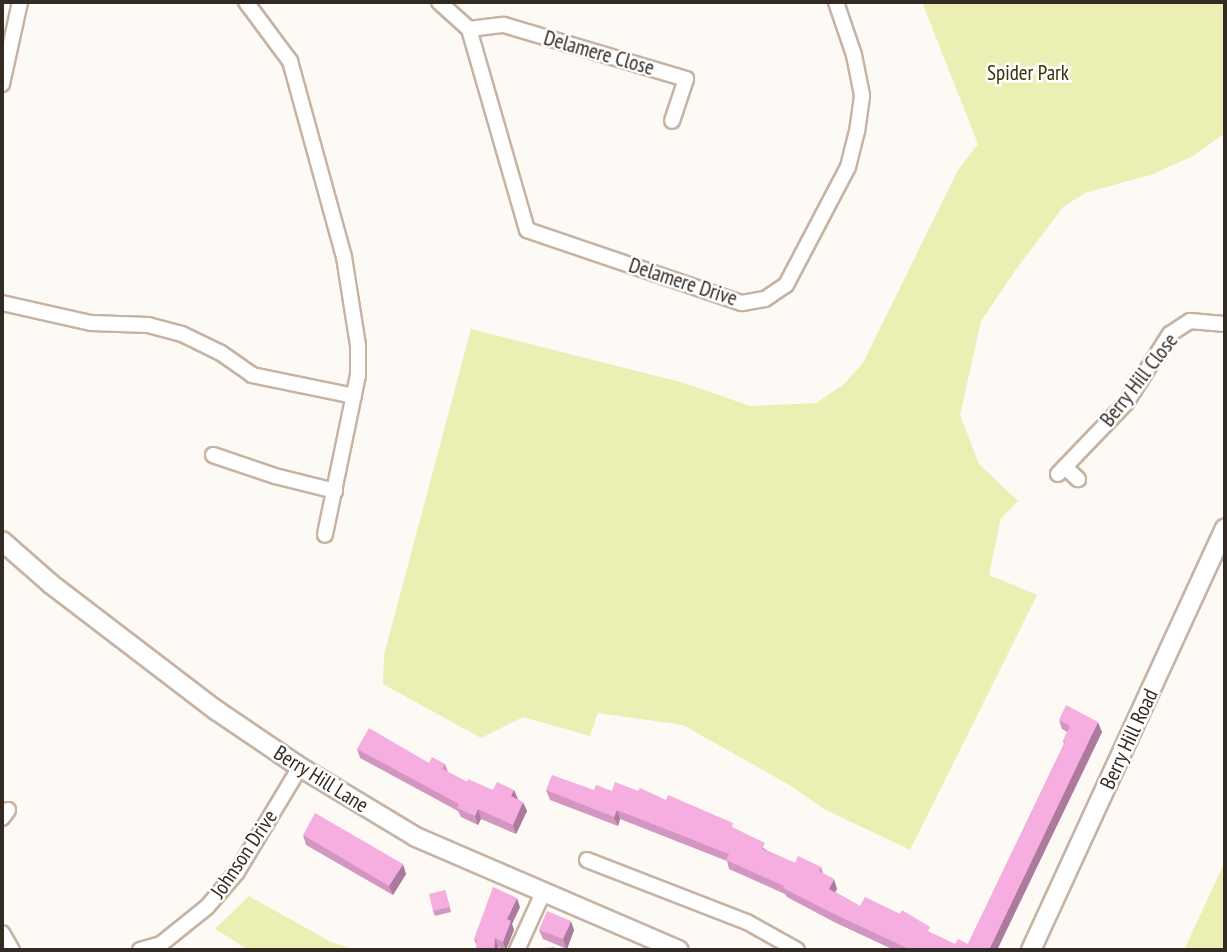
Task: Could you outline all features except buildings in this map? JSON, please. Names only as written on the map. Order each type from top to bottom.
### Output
[{"type":"street","points":[[2,84],[19,2]]},
{"type":"street","points":[[246,2],[290,61],[344,257],[356,332],[358,375],[325,535]]},
{"type":"street","points":[[439,2],[469,29]]},
{"type":"street","name":"Delamere Drive","points":[[469,29],[527,230],[742,303],[765,299],[786,285],[848,166],[857,132],[862,95],[854,55],[836,2]]},
{"type":"street","name":"Delamere Close","points":[[469,29],[504,25],[685,79],[672,121]]},
{"type":"street","points":[[2,303],[92,323],[148,325],[182,334],[221,354],[252,376],[354,396]]},
{"type":"street","name":"Berry Hill Close","points":[[1078,479],[1061,470],[1126,403],[1170,334],[1190,321],[1225,324]]},
{"type":"street","points":[[213,455],[275,476],[335,491]]},
{"type":"street","name":"Berry Hill Road","points":[[1031,950],[1225,528]]},
{"type":"street","name":"Berry Hill Lane","points":[[2,541],[51,584],[216,710],[300,767],[416,837],[680,950]]},
{"type":"street","name":"Johnson Drive","points":[[140,950],[161,944],[207,907],[237,872],[300,767]]},
{"type":"street","points":[[587,860],[747,922],[797,950]]},
{"type":"street","points":[[517,950],[543,893]]},
{"type":"street","points":[[2,933],[12,950]]},
{"type":"green space","name":"Spider Park","points":[[922,2],[1225,2],[1225,133],[1193,156],[1153,174],[1085,193],[1063,207],[981,321],[960,415],[979,464],[1018,501],[1001,518],[989,575],[1037,595],[910,850],[824,809],[791,786],[683,725],[598,713],[590,736],[523,717],[481,738],[383,684],[384,655],[471,329],[684,383],[750,406],[816,403],[843,385],[863,363],[958,170],[978,144]]},
{"type":"green space","points":[[1225,861],[1225,950],[1184,950],[1215,883]]},
{"type":"green space","points":[[249,896],[331,942],[356,950],[249,950],[215,929]]}]
